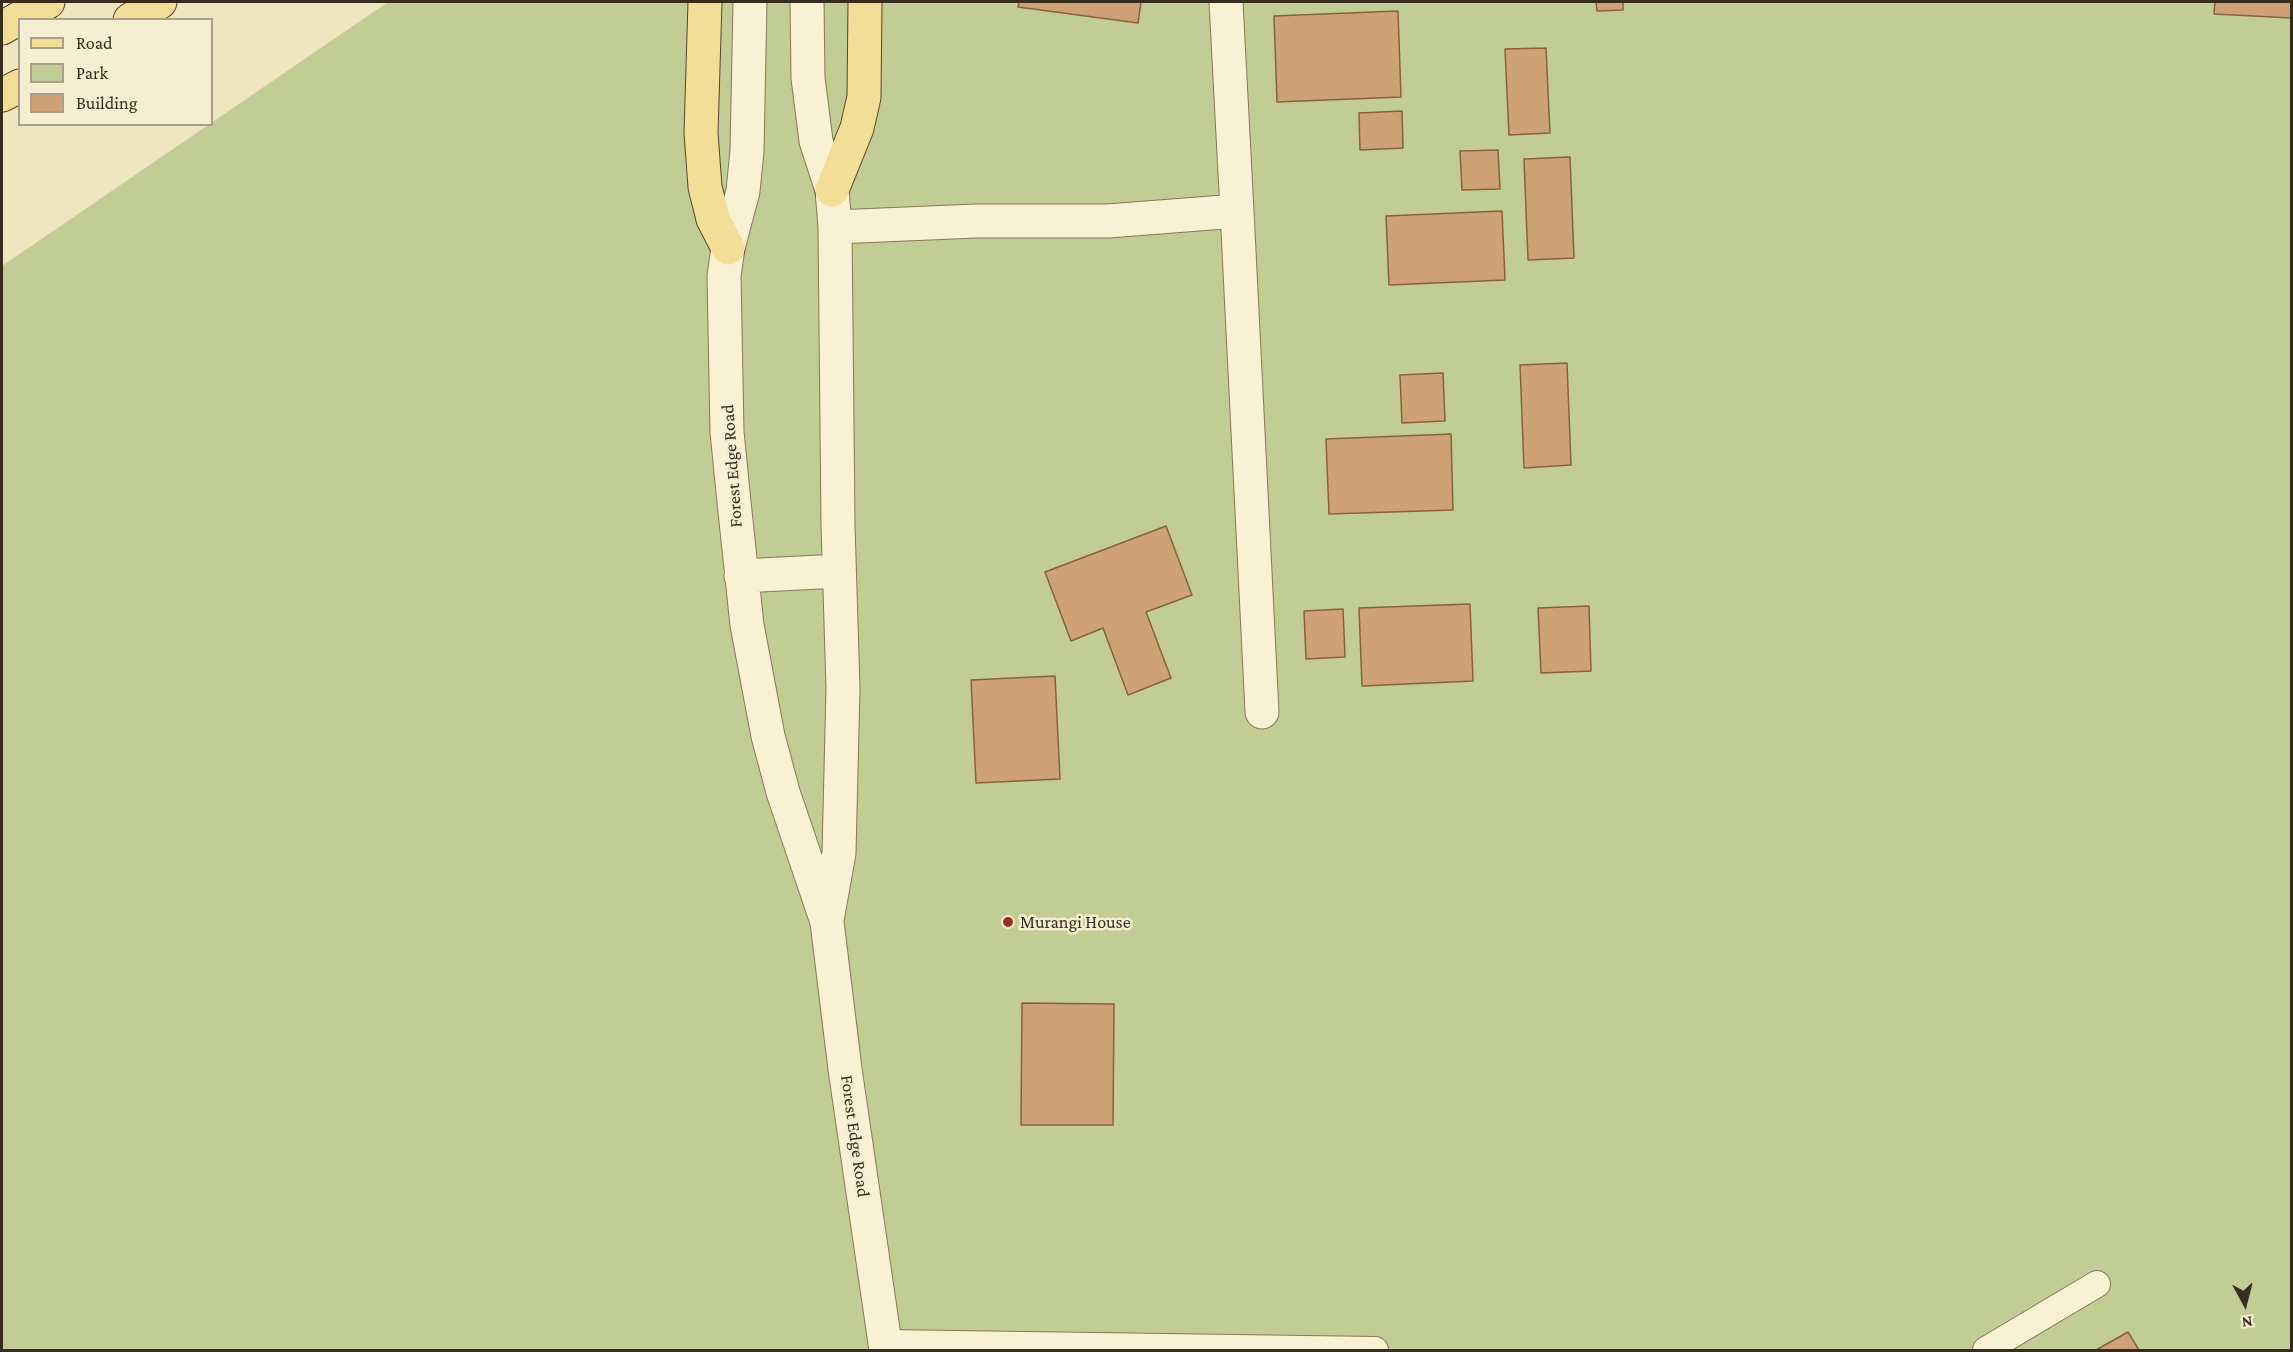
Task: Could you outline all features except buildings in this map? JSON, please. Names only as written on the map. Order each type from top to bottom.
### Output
[{"type":"main road","points":[[20,18],[48,2]]},
{"type":"main road","points":[[133,18],[160,2]]},
{"type":"main road","points":[[705,2],[701,133],[705,187],[713,219],[728,248]]},
{"type":"main road","points":[[831,190],[857,128],[864,97],[865,2]]},
{"type":"main road","points":[[2,28],[18,19]]},
{"type":"main road","points":[[2,95],[18,87]]},
{"type":"street","name":"Forest Edge Road","points":[[750,2],[747,151],[743,191],[728,248],[724,276],[727,432],[741,576],[747,625],[768,736],[783,792],[827,922],[845,1069],[886,1347]]},
{"type":"street","name":"Forest Edge Road","points":[[807,2],[808,78],[816,141],[831,190],[835,227],[839,572],[843,688],[839,853],[827,922]]},
{"type":"street","points":[[1226,2],[1262,712]]},
{"type":"street","points":[[835,227],[976,221],[1108,221],[1237,211]]},
{"type":"street","points":[[741,576],[839,572]]},
{"type":"lane","points":[[1986,1350],[2097,1284]]},
{"type":"lane","points":[[886,1347],[1375,1350]]},
{"type":"green space","points":[[388,2],[2291,2],[2291,1350],[2,1350],[2,266],[207,126],[213,126],[213,122]]},
{"type":"place","name":"Murangi House","points":[[1008,922]]}]
